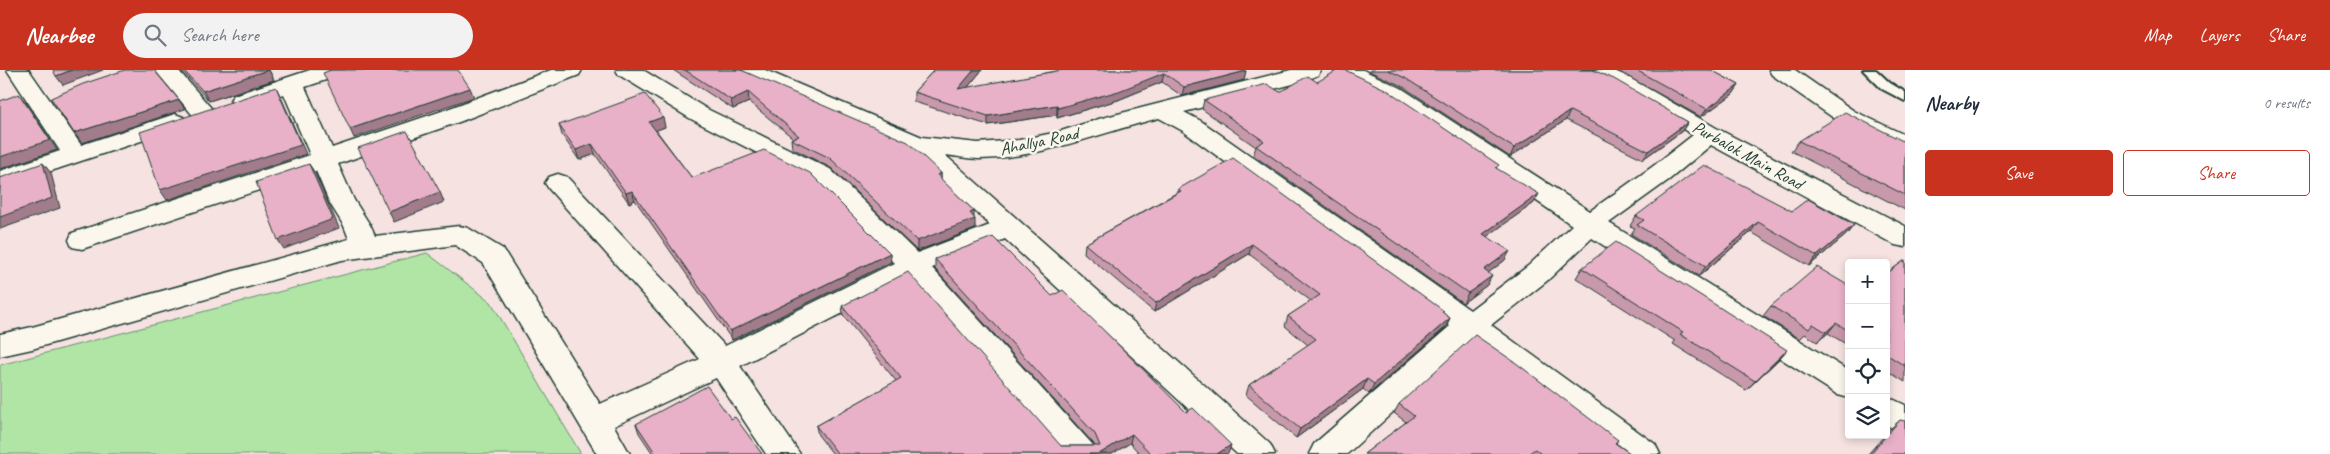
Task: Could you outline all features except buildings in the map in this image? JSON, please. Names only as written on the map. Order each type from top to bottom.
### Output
[{"type":"street","points":[[18,70],[50,101],[76,156]]},
{"type":"street","points":[[166,70],[203,113]]},
{"type":"street","points":[[0,180],[333,70]]},
{"type":"street","points":[[82,240],[185,203],[324,159],[536,85],[571,70]]},
{"type":"street","points":[[627,70],[699,114],[821,175],[913,265],[1081,454]]},
{"type":"street","name":"Ahallya Road","points":[[746,70],[918,144],[978,151],[1019,148],[1063,139],[1110,123],[1297,76],[1310,70]]},
{"type":"street","points":[[1344,70],[1393,94],[1590,224],[1845,383]]},
{"type":"street","name":"Purbalok Main Road","points":[[1593,70],[1618,81],[1709,134],[1905,238]]},
{"type":"street","points":[[1780,70],[1846,116],[1905,145]]},
{"type":"street","points":[[292,84],[342,202],[357,225],[365,247]]},
{"type":"street","points":[[1164,110],[1192,126],[1644,454]]},
{"type":"street","points":[[1325,454],[1470,326],[1538,273],[1590,224],[1661,174],[1709,134]]},
{"type":"street","points":[[918,144],[1008,228],[1160,361],[1259,454]]},
{"type":"street","points":[[558,183],[721,362],[784,454]]},
{"type":"street","points":[[595,421],[721,362],[913,265],[1008,228]]},
{"type":"street","points":[[0,345],[32,338],[342,250],[458,235],[493,256],[614,454]]},
{"type":"street","points":[[1890,412],[1905,421]]},
{"type":"lane","points":[[1869,70],[1886,86],[1905,97]]},
{"type":"green space","points":[[427,253],[491,302],[581,454],[0,454],[0,365]]}]
